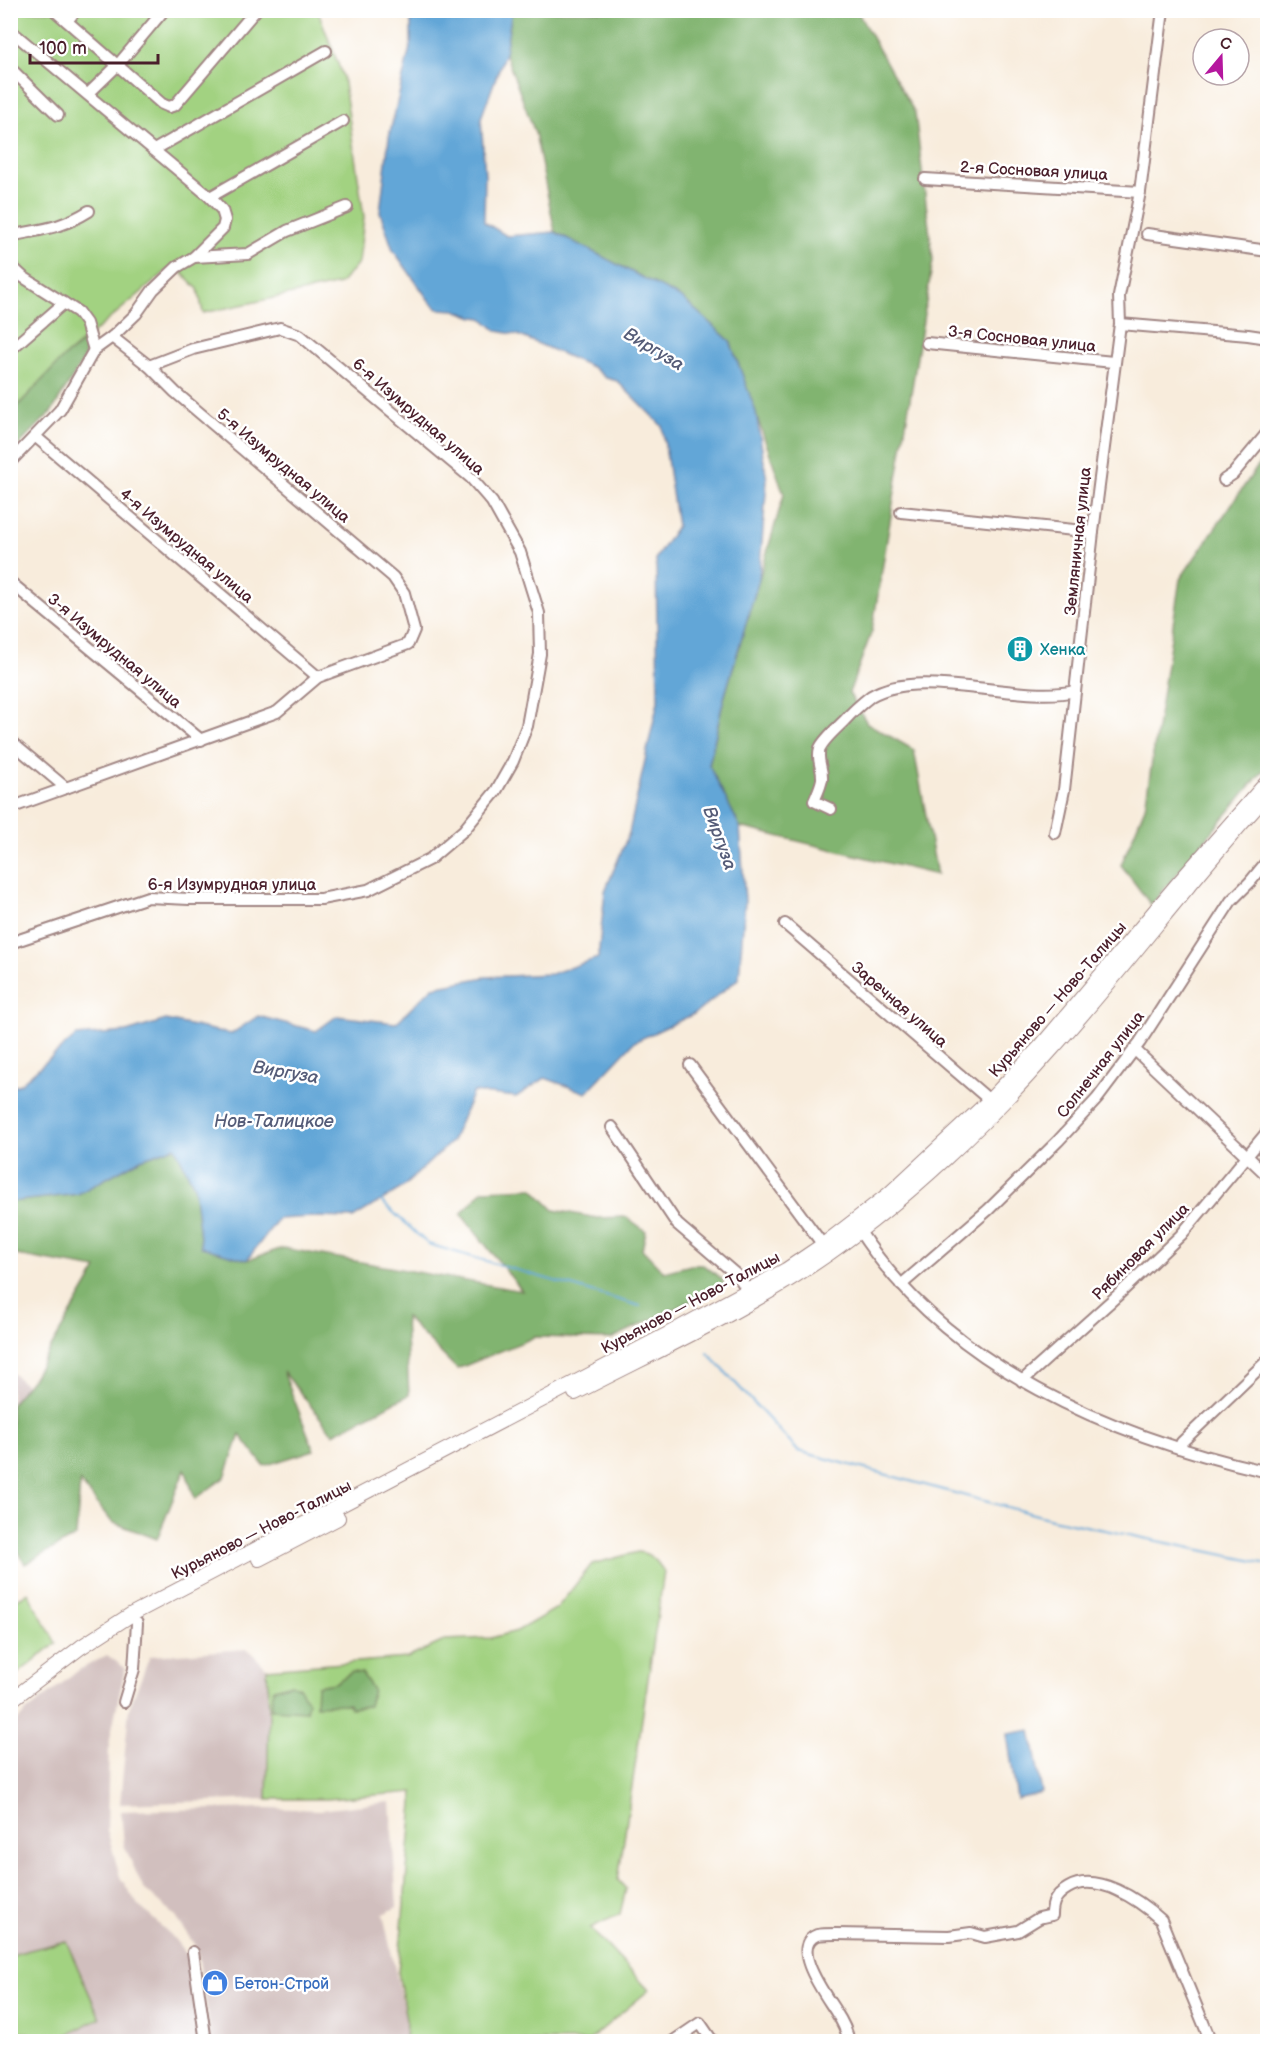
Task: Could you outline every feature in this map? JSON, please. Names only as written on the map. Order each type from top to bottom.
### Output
[{"type":"main road","name":"Курьяново — Ново-Талицы","points":[[10,1701],[81,1647],[132,1614],[748,1291],[786,1270],[823,1245],[889,1194],[994,1104],[1183,877],[1268,781]]},
{"type":"main road","name":"Курьяново — Ново-Талицы","points":[[10,1713],[87,1654],[137,1623],[754,1299],[828,1254],[896,1201],[942,1160],[1069,1029],[1268,794]]},
{"type":"street","points":[[54,10],[162,104],[169,107],[175,105],[256,10]]},
{"type":"street","points":[[67,21],[76,10]]},
{"type":"street","points":[[88,94],[117,66],[164,10]]},
{"type":"street","name":"Земляничная улица","points":[[1055,833],[1063,798],[1092,532],[1113,362],[1120,324],[1119,296],[1140,192],[1163,10]]},
{"type":"street","points":[[10,30],[210,197],[222,210],[225,220],[223,228],[194,257],[177,267],[153,290],[136,314],[112,337],[94,350],[60,410],[10,462]]},
{"type":"street","points":[[154,150],[326,51]]},
{"type":"street","points":[[10,68],[58,115]]},
{"type":"street","points":[[210,197],[343,121]]},
{"type":"street","name":"2-я Сосновая улица","points":[[926,179],[1140,192]]},
{"type":"street","points":[[194,257],[248,254],[287,231],[347,207]]},
{"type":"street","points":[[10,236],[54,228],[69,223],[88,211]]},
{"type":"street","points":[[1146,234],[1268,251]]},
{"type":"street","points":[[10,265],[23,277],[78,312],[86,322],[94,350]]},
{"type":"street","points":[[10,350],[64,303]]},
{"type":"street","points":[[1120,324],[1268,338]]},
{"type":"street","name":"6-я Изумрудная улица","points":[[10,943],[148,897],[321,899],[368,890],[430,859],[464,830],[496,791],[513,761],[527,726],[540,654],[539,614],[520,552],[492,502],[471,478],[300,335],[280,328],[193,349],[149,366]]},
{"type":"street","name":"5-я Изумрудная улица","points":[[112,337],[149,366],[175,392],[393,577],[404,593],[414,630],[408,644],[318,677]]},
{"type":"street","name":"3-я Сосновая улица","points":[[927,343],[1113,362]]},
{"type":"street","points":[[1224,480],[1233,474],[1268,432]]},
{"type":"street","name":"4-я Изумрудная улица","points":[[36,437],[318,677]]},
{"type":"street","points":[[901,512],[1092,532]]},
{"type":"street","name":"3-я Изумрудная улица","points":[[10,582],[201,740]]},
{"type":"street","points":[[10,808],[277,712],[318,677]]},
{"type":"street","points":[[831,809],[814,801],[822,779],[821,766],[818,761],[820,747],[849,716],[872,696],[899,687],[917,685],[1045,695],[1075,691]]},
{"type":"street","points":[[10,741],[66,788]]},
{"type":"street","name":"Солнечная улица","points":[[901,1285],[988,1210],[1058,1141],[1096,1099],[1134,1049],[1231,902],[1268,860]]},
{"type":"street","name":"Заречная улица","points":[[785,924],[994,1104]]},
{"type":"street","points":[[1134,1049],[1268,1176]]},
{"type":"street","points":[[690,1065],[823,1245]]},
{"type":"street","points":[[612,1127],[677,1224],[739,1277],[748,1291]]},
{"type":"street","name":"Рябиновая улица","points":[[1022,1382],[1181,1235],[1268,1131]]},
{"type":"street","points":[[860,1230],[876,1256],[901,1285],[955,1333],[1022,1382],[1094,1415],[1179,1448],[1268,1472]]},
{"type":"street","points":[[1179,1448],[1182,1442],[1268,1360]]},
{"type":"street","points":[[124,1702],[134,1669],[137,1623]]},
{"type":"street","points":[[849,2042],[848,2033],[814,1978],[806,1950],[809,1941],[818,1935],[949,1936],[971,1933],[985,1937],[1018,1931],[1039,1918],[1052,1915],[1052,1902],[1061,1892],[1075,1884],[1092,1882],[1110,1887],[1150,1910],[1161,1920],[1211,2042]]},
{"type":"street","points":[[193,1952],[206,2042]]},
{"type":"street","points":[[672,2042],[700,2023],[713,2042]]},
{"type":"shaded area","points":[[11,1372],[26,1385],[11,1404]]},
{"type":"shaded area","points":[[248,1649],[267,1669],[269,1709],[267,1799],[120,1804],[129,1709],[150,1656]]},
{"type":"shaded area","points":[[107,1655],[125,1668],[109,1743],[107,1830],[120,1877],[138,1905],[171,1935],[188,1956],[199,2041],[56,2041],[100,2018],[18,1953],[11,1957],[11,1727],[26,1712],[79,1670]]},
{"type":"shaded area","points":[[390,1802],[397,1907],[383,1914],[406,2020],[405,2041],[210,2041],[197,1949],[176,1917],[143,1888],[124,1845],[121,1811],[268,1808],[320,1810]]},
{"type":"green space","points":[[11,11],[318,11],[343,77],[364,217],[359,262],[340,284],[203,313],[198,289],[174,265],[64,357],[11,413]]},
{"type":"green space","points":[[512,11],[857,11],[915,113],[933,260],[872,631],[849,693],[867,723],[914,750],[937,875],[740,827],[709,766],[723,702],[784,494],[730,341],[682,298],[555,232],[535,133],[505,53]]},
{"type":"green space","points":[[92,336],[82,362],[52,411],[11,453],[11,413],[64,357]]},
{"type":"green space","points":[[1267,453],[1267,766],[1151,905],[1121,865],[1145,807],[1180,579]]},
{"type":"green space","points":[[175,1147],[194,1186],[202,1247],[247,1260],[283,1248],[522,1291],[461,1214],[483,1190],[532,1188],[554,1210],[597,1218],[626,1217],[646,1231],[642,1249],[664,1272],[691,1265],[703,1265],[722,1279],[724,1285],[611,1339],[535,1337],[457,1369],[405,1317],[409,1395],[333,1434],[283,1371],[314,1450],[264,1466],[240,1435],[225,1477],[195,1499],[185,1469],[157,1539],[112,1522],[80,1482],[76,1536],[25,1564],[11,1537],[11,1404],[34,1376],[97,1269],[11,1254],[10,1202],[78,1194],[141,1159]]},
{"type":"green space","points":[[638,1552],[654,1559],[664,1572],[618,1880],[626,1889],[620,1914],[590,1928],[649,1990],[588,2041],[405,2041],[406,2020],[398,1972],[414,1792],[327,1799],[267,1799],[269,1709],[267,1669],[407,1658],[446,1640],[491,1638],[517,1631],[557,1608],[592,1564]]},
{"type":"green space","points":[[28,1593],[56,1643],[11,1679],[11,1602]]},
{"type":"green space","points":[[352,1672],[362,1673],[373,1690],[369,1706],[350,1708],[348,1704],[316,1705],[317,1686],[335,1683]]},
{"type":"green space","points":[[291,1684],[300,1688],[308,1702],[306,1711],[271,1709],[273,1689]]},
{"type":"green space","points":[[66,1941],[100,2018],[55,2041],[27,2033],[11,2032],[11,1957],[18,1953]]},
{"type":"water","name":"Нов-Талицкое","points":[[411,11],[512,11],[505,53],[481,118],[485,176],[484,222],[507,236],[555,232],[682,298],[730,341],[756,412],[767,480],[759,579],[723,702],[709,765],[740,827],[745,901],[739,978],[696,1013],[634,1042],[586,1093],[545,1078],[516,1097],[473,1092],[452,1141],[402,1188],[353,1218],[278,1219],[247,1260],[201,1247],[194,1186],[175,1147],[141,1159],[78,1194],[11,1202],[11,1087],[20,1084],[76,1036],[126,1032],[166,1020],[231,1034],[258,1016],[316,1031],[337,1016],[396,1023],[433,987],[485,977],[551,974],[598,958],[605,891],[629,833],[658,701],[656,558],[677,526],[662,426],[617,381],[606,378],[592,367],[518,335],[497,331],[482,318],[455,310],[438,309],[430,302],[393,250],[380,212],[389,137],[411,43]]},
{"type":"water","points":[[1031,1730],[1042,1793],[1017,1799],[1007,1734]]},
{"type":"waterway","points":[[381,1201],[428,1244],[640,1306]]},
{"type":"waterway","points":[[707,1352],[798,1451],[1052,1519],[1268,1564]]},
{"type":"place","name":"Хенка","points":[[1020,649]]},
{"type":"place","name":"Бетон-Строй","points":[[215,1983]]},
{"type":"water label","name":"Виргуза","points":[[654,349]]},
{"type":"water label","name":"Виргуза","points":[[720,838]]},
{"type":"water label","name":"Виргуза","points":[[286,1072]]}]
